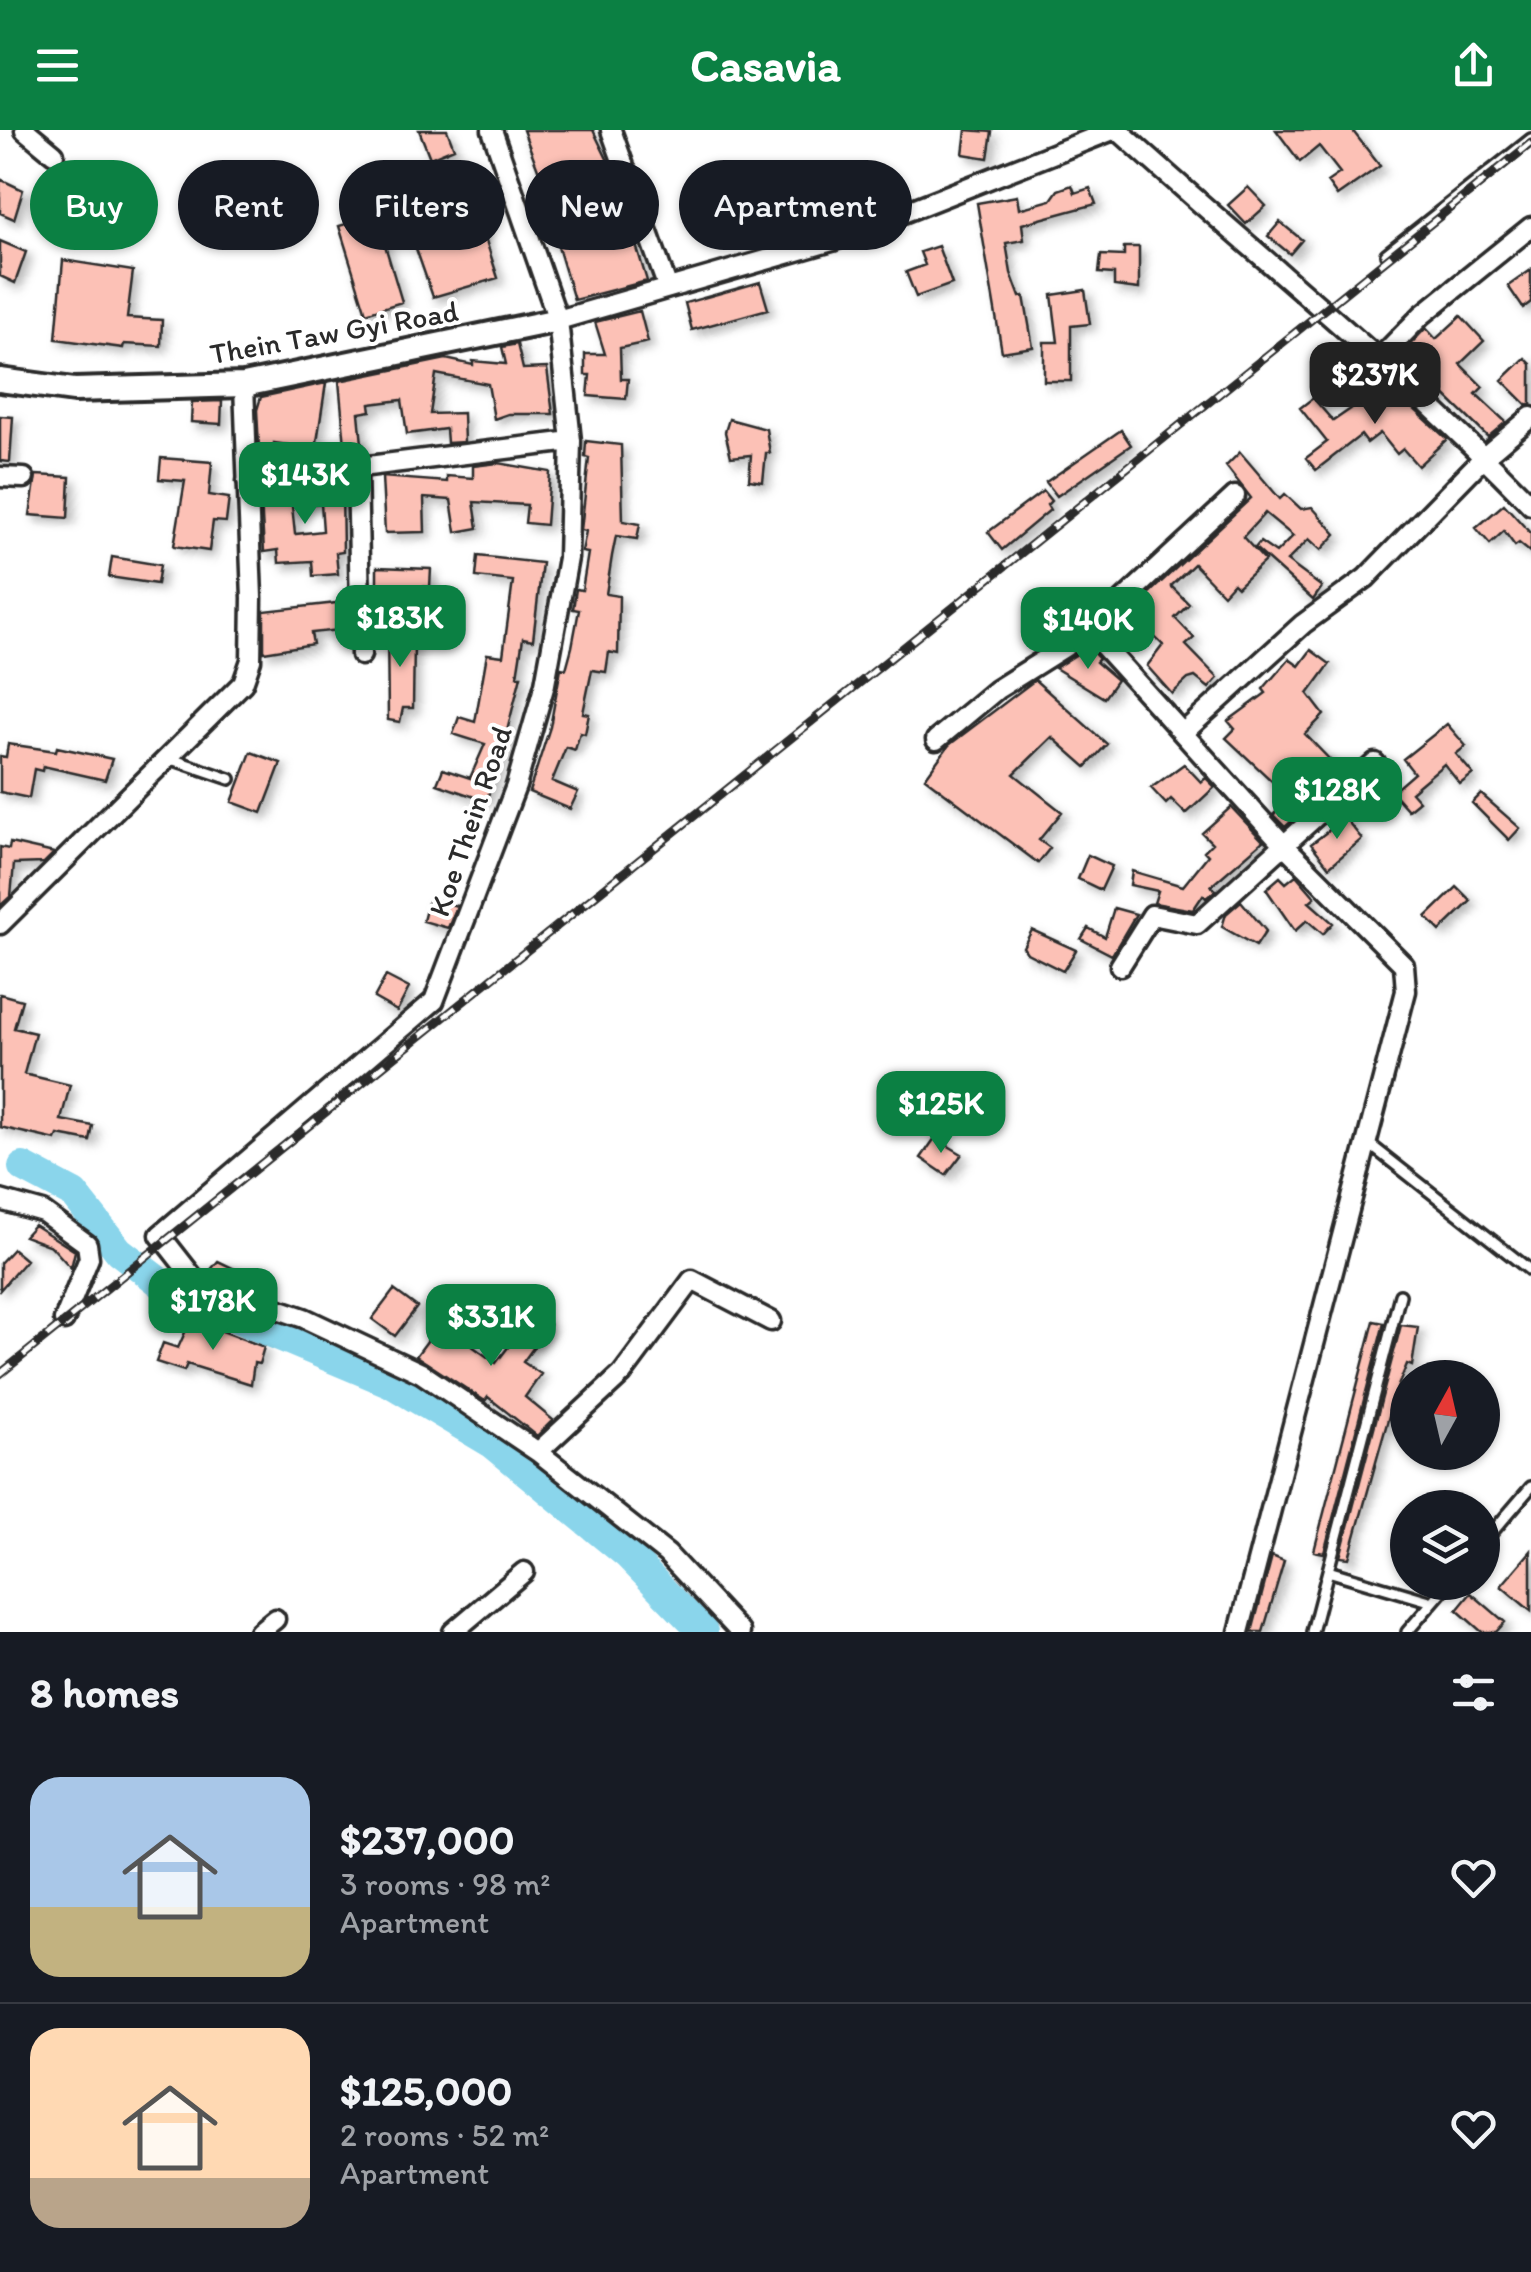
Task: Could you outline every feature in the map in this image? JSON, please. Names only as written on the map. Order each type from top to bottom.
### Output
[{"type":"street","points":[[25,130],[54,154]]},
{"type":"street","name":"Koe Thein Road","points":[[492,130],[558,320],[571,441],[568,558],[545,684],[516,786],[434,1002],[160,1235],[196,1281],[361,1343],[420,1373],[538,1452]]},
{"type":"street","points":[[611,130],[668,288]]},
{"type":"street","points":[[558,320],[832,241],[1116,130],[1378,360],[1484,456],[1531,505]]},
{"type":"street","points":[[1378,360],[1422,315],[1531,227]]},
{"type":"street","name":"Thein Taw Gyi Road","points":[[0,380],[74,390],[244,384],[558,320]]},
{"type":"street","points":[[0,924],[244,683],[251,660],[244,384]]},
{"type":"street","points":[[1184,732],[1210,713],[1303,624],[1366,578],[1484,456],[1531,417]]},
{"type":"street","points":[[247,481],[571,441]]},
{"type":"street","points":[[357,468],[361,655]]},
{"type":"street","points":[[0,477],[24,478]]},
{"type":"street","points":[[936,740],[996,690],[1090,631],[1234,496]]},
{"type":"street","points":[[1090,631],[1284,845],[1404,965],[1406,991],[1239,1632]]},
{"type":"street","points":[[1120,966],[1152,915],[1197,924],[1375,763]]},
{"type":"street","points":[[0,1200],[43,1212],[86,1244],[90,1258],[64,1320]]},
{"type":"street","points":[[740,1632],[667,1554],[538,1452],[622,1374],[692,1280],[770,1322]]},
{"type":"street","points":[[453,1632],[524,1572]]},
{"type":"street","points":[[260,1632],[275,1619]]},
{"type":"lane","points":[[1386,254],[1531,139]]},
{"type":"lane","points":[[170,760],[230,779]]},
{"type":"lane","points":[[1366,1141],[1531,1272]]},
{"type":"lane","points":[[1312,1632],[1400,1294]]},
{"type":"lane","points":[[1500,1523],[1531,1488]]},
{"type":"lane","points":[[1328,1571],[1433,1602],[1408,1632]]},
{"type":"building","points":[[419,130],[447,130],[454,148],[430,158]]},
{"type":"building","points":[[523,130],[593,130],[608,160],[534,160]]},
{"type":"building","points":[[966,130],[992,132],[988,158],[963,154]]},
{"type":"building","points":[[1276,130],[1352,130],[1380,166],[1337,196],[1327,182],[1340,173],[1319,146],[1300,162]]},
{"type":"building","points":[[0,179],[23,190],[14,219],[0,213]]},
{"type":"building","points":[[1072,185],[1075,193],[1090,188],[1096,204],[1022,224],[1024,240],[1006,243],[1011,273],[1020,297],[1024,296],[1033,347],[1002,352],[977,203],[1017,196],[1019,209],[1051,200],[1058,190]]},
{"type":"building","points":[[1248,187],[1266,206],[1246,224],[1228,205]]},
{"type":"building","points":[[1280,222],[1302,240],[1290,254],[1268,236]]},
{"type":"building","points":[[0,241],[26,252],[15,283],[0,276]]},
{"type":"building","points":[[938,246],[952,284],[916,297],[906,272],[925,265],[920,252]]},
{"type":"building","points":[[1124,247],[1139,247],[1139,289],[1114,286],[1114,274],[1099,273],[1101,255],[1124,256]]},
{"type":"building","points":[[346,250],[386,250],[402,302],[366,313]]},
{"type":"building","points":[[416,250],[489,250],[498,278],[433,297]]},
{"type":"building","points":[[559,250],[638,250],[647,281],[574,300]]},
{"type":"building","points":[[63,260],[133,271],[127,318],[162,320],[161,346],[124,344],[123,348],[56,339]]},
{"type":"building","points":[[1531,270],[1531,302],[1523,308],[1508,286]]},
{"type":"building","points":[[760,282],[768,309],[692,330],[685,303]]},
{"type":"building","points":[[1085,290],[1090,324],[1071,326],[1071,381],[1044,381],[1044,342],[1058,342],[1052,295]]},
{"type":"building","points":[[640,311],[648,342],[620,348],[621,379],[628,379],[626,399],[588,396],[590,375],[585,375],[585,354],[605,354],[595,322]]},
{"type":"building","points":[[1461,316],[1484,341],[1460,364],[1483,387],[1476,394],[1506,422],[1488,437],[1433,384],[1428,388],[1410,371],[1416,362],[1405,350],[1426,328],[1436,339]]},
{"type":"building","points":[[517,344],[523,369],[547,368],[553,414],[508,414],[494,419],[488,384],[436,374],[430,414],[463,413],[464,442],[447,443],[446,429],[407,434],[402,400],[370,404],[371,411],[359,413],[363,454],[346,456],[339,381],[446,359],[473,365],[473,361],[506,364],[502,347]]},
{"type":"building","points":[[1525,358],[1531,364],[1531,405],[1502,380]]},
{"type":"building","points":[[326,383],[315,455],[301,453],[302,447],[274,443],[273,465],[260,467],[257,410],[261,397]]},
{"type":"building","points":[[1387,384],[1447,439],[1418,466],[1403,449],[1397,454],[1380,433],[1367,443],[1361,435],[1316,470],[1306,458],[1327,442],[1300,408],[1313,398],[1333,421]]},
{"type":"building","points":[[222,401],[221,424],[191,422],[192,402]]},
{"type":"building","points":[[0,416],[13,417],[10,462],[0,461]]},
{"type":"building","points":[[729,419],[766,429],[770,453],[766,453],[763,482],[749,480],[751,455],[731,457],[725,432]]},
{"type":"building","points":[[1121,430],[1131,445],[1057,496],[1046,482]]},
{"type":"building","points":[[586,441],[621,445],[623,521],[640,524],[637,539],[616,536],[612,556],[606,594],[619,596],[618,654],[609,652],[606,672],[592,670],[583,713],[589,714],[585,734],[580,733],[575,750],[566,747],[552,781],[578,792],[570,809],[529,792],[550,727],[561,668],[566,669],[579,610],[573,609],[576,589],[582,590],[588,553],[582,552],[586,531],[581,530],[589,458],[585,457]]},
{"type":"building","points":[[1240,452],[1280,499],[1285,494],[1301,509],[1312,507],[1336,534],[1321,550],[1309,539],[1287,561],[1322,587],[1313,600],[1255,548],[1260,542],[1276,553],[1293,536],[1265,513],[1243,537],[1265,561],[1237,587],[1233,583],[1223,594],[1194,564],[1171,586],[1189,604],[1175,618],[1194,638],[1186,645],[1218,678],[1209,688],[1195,677],[1188,679],[1172,694],[1147,666],[1163,645],[1129,612],[1251,498],[1226,466]]},
{"type":"building","points":[[161,458],[212,462],[209,495],[229,498],[226,522],[213,521],[209,551],[174,546],[185,481],[159,479]]},
{"type":"building","points":[[498,463],[550,472],[546,525],[525,523],[527,505],[474,502],[478,528],[456,532],[451,500],[424,498],[425,532],[385,533],[382,477],[447,482],[447,476],[473,478],[473,466]]},
{"type":"building","points":[[36,475],[70,477],[68,518],[30,515]]},
{"type":"building","points":[[286,489],[342,489],[343,552],[336,553],[338,574],[313,576],[312,561],[279,563],[278,550],[264,552],[261,499],[287,495]],"holes":[[[321,503],[323,531],[295,534],[292,506]]]},
{"type":"building","points":[[1043,491],[1051,501],[1047,505],[1050,510],[1002,550],[988,532]]},
{"type":"building","points":[[1504,504],[1531,534],[1531,553],[1519,543],[1515,546],[1504,531],[1490,544],[1476,528]]},
{"type":"building","points":[[478,556],[542,563],[533,640],[523,638],[517,676],[521,676],[507,731],[512,733],[486,801],[437,784],[443,769],[470,778],[485,744],[453,734],[459,717],[475,722],[487,654],[503,656],[513,581],[476,577]]},
{"type":"building","points":[[112,557],[160,565],[157,584],[109,577]]},
{"type":"building","points":[[377,567],[431,569],[430,587],[377,585]]},
{"type":"building","points":[[337,603],[340,630],[311,633],[313,644],[264,652],[264,611]]},
{"type":"building","points":[[387,622],[409,623],[408,642],[414,642],[413,708],[403,708],[400,722],[388,720]]},
{"type":"building","points":[[1088,647],[1099,659],[1096,662],[1117,680],[1104,698],[1055,668]]},
{"type":"building","points":[[1311,650],[1330,664],[1308,694],[1324,715],[1305,734],[1333,763],[1312,783],[1320,792],[1317,799],[1285,827],[1273,815],[1290,798],[1226,738],[1235,729],[1228,721],[1266,693],[1263,689],[1289,659],[1299,666]]},
{"type":"building","points":[[1035,680],[1107,744],[1086,767],[1052,737],[1014,774],[1062,812],[1039,840],[1050,848],[1038,863],[925,778],[949,745]]},
{"type":"building","points":[[1447,724],[1466,746],[1456,754],[1473,774],[1460,784],[1444,764],[1411,792],[1419,801],[1408,810],[1392,792],[1414,773],[1403,759]]},
{"type":"building","points":[[8,744],[56,751],[57,747],[112,759],[105,780],[43,766],[42,771],[34,769],[29,798],[0,792],[0,756],[6,757]]},
{"type":"building","points":[[251,752],[281,763],[262,813],[232,802]]},
{"type":"building","points":[[1184,764],[1201,782],[1206,778],[1215,787],[1186,814],[1171,799],[1166,804],[1151,788]]},
{"type":"building","points":[[1481,794],[1520,828],[1509,840],[1472,803]]},
{"type":"building","points":[[1231,807],[1263,841],[1211,886],[1216,890],[1206,898],[1203,895],[1193,910],[1154,903],[1158,891],[1130,885],[1132,871],[1183,886],[1208,855],[1204,851],[1212,843],[1202,833]]},
{"type":"building","points":[[1345,818],[1362,839],[1329,867],[1311,844]]},
{"type":"building","points":[[10,843],[54,853],[44,863],[14,864],[11,896],[0,906],[0,847],[9,849]]},
{"type":"building","points":[[1088,855],[1112,866],[1101,890],[1078,879]]},
{"type":"building","points":[[1296,875],[1315,897],[1309,902],[1333,923],[1323,934],[1307,920],[1295,931],[1266,889],[1280,877],[1286,883]]},
{"type":"building","points":[[1457,887],[1471,901],[1440,931],[1426,917]]},
{"type":"building","points":[[429,898],[457,906],[448,928],[423,921]]},
{"type":"building","points":[[1241,901],[1266,931],[1256,946],[1222,927],[1226,914]]},
{"type":"building","points":[[1114,908],[1136,914],[1112,955],[1081,939],[1088,928],[1105,937]]},
{"type":"building","points":[[1032,930],[1076,950],[1063,971],[1027,953],[1023,947]]},
{"type":"building","points":[[386,976],[409,988],[397,1011],[374,998]]},
{"type":"building","points":[[0,994],[22,1000],[14,1028],[35,1033],[24,1074],[70,1085],[61,1120],[93,1126],[90,1141],[58,1135],[56,1140],[0,1127]]},
{"type":"building","points":[[935,1138],[962,1154],[946,1175],[921,1158]]},
{"type":"building","points":[[34,1225],[75,1251],[71,1268],[51,1246],[24,1236]]},
{"type":"building","points":[[13,1249],[26,1260],[0,1290],[0,1263]]},
{"type":"building","points":[[218,1261],[247,1275],[270,1278],[267,1292],[209,1272]]},
{"type":"building","points":[[394,1290],[417,1307],[395,1336],[372,1319]]},
{"type":"building","points":[[448,1313],[462,1323],[454,1333],[496,1363],[534,1313],[550,1325],[523,1362],[541,1374],[525,1397],[553,1420],[537,1436],[488,1397],[485,1401],[416,1356]]},
{"type":"building","points":[[191,1319],[264,1347],[259,1364],[254,1363],[251,1384],[187,1364],[184,1371],[156,1362],[163,1343],[178,1348]]},
{"type":"building","points":[[1374,1321],[1384,1323],[1324,1553],[1314,1551]]},
{"type":"building","points":[[1401,1325],[1418,1327],[1413,1360],[1392,1360]]},
{"type":"building","points":[[1390,1367],[1390,1412],[1349,1558],[1340,1557]]},
{"type":"building","points":[[1531,1551],[1531,1611],[1501,1586]]},
{"type":"building","points":[[1272,1556],[1284,1561],[1263,1632],[1252,1632]]},
{"type":"building","points":[[1465,1600],[1479,1600],[1505,1622],[1496,1632],[1482,1632],[1457,1610]]},
{"type":"waterway","points":[[23,1167],[74,1194],[119,1251],[170,1290],[391,1383],[492,1443],[628,1555],[703,1632]]},
{"type":"railway","points":[[0,1374],[1531,143]]}]
